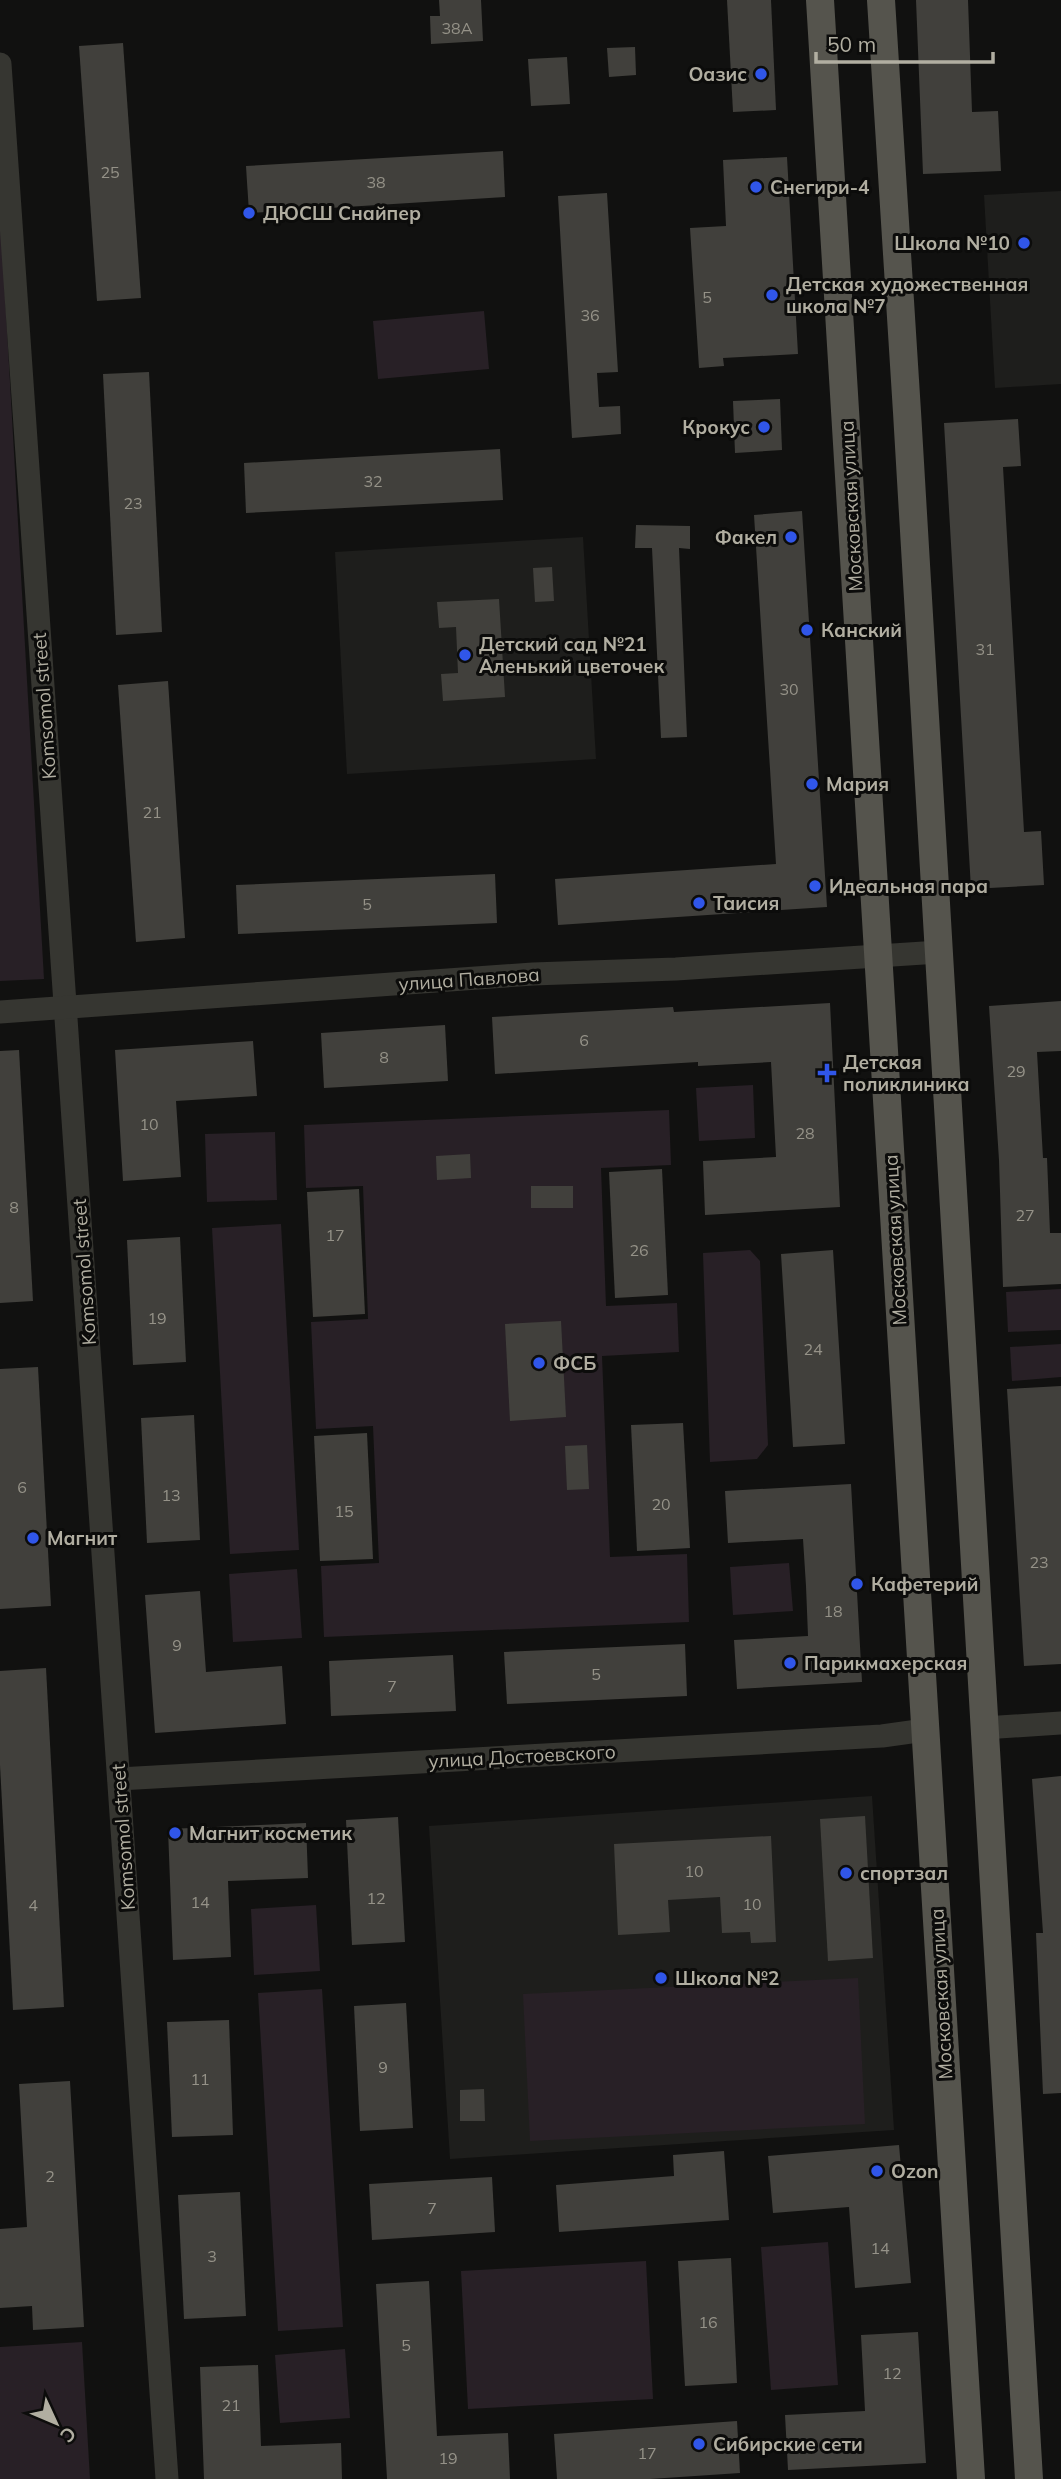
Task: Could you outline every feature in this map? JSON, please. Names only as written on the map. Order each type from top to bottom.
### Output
[{"type":"main road","name":"Московская улица","points":[[820,0],[971,2479]]},
{"type":"main road","points":[[881,0],[1029,2479]]},
{"type":"street","name":"Komsomol street","points":[[0,64],[167,2479]]},
{"type":"street","name":"улица Павлова","points":[[0,1012],[533,974],[676,969],[939,952]]},
{"type":"street","points":[[984,1728],[1061,1723]]},
{"type":"street","name":"улица Достоевского","points":[[119,1779],[869,1736],[925,1730]]},
{"type":"shaded area","name":"Школа №10","points":[[1061,191],[1061,384],[995,388],[984,195]]},
{"type":"shaded area","points":[[0,207],[44,979],[0,981]]},
{"type":"shaded area","points":[[484,311],[489,369],[378,379],[373,321]]},
{"type":"shaded area","name":"Детский сад №21 Аленький цветочек","points":[[583,537],[596,759],[347,774],[335,552]]},
{"type":"shaded area","points":[[753,1085],[755,1138],[699,1141],[696,1088]]},
{"type":"shaded area","points":[[669,1110],[671,1165],[601,1168],[606,1306],[677,1303],[679,1352],[602,1356],[610,1557],[687,1554],[689,1622],[324,1637],[321,1566],[379,1563],[373,1426],[316,1429],[311,1322],[368,1319],[363,1186],[306,1188],[304,1125]]},
{"type":"shaded area","points":[[275,1132],[277,1200],[207,1202],[205,1134]]},
{"type":"shaded area","points":[[281,1224],[299,1550],[230,1554],[212,1228]]},
{"type":"shaded area","points":[[750,1250],[760,1261],[768,1445],[757,1459],[710,1462],[703,1253]]},
{"type":"shaded area","points":[[1061,1289],[1061,1330],[1008,1332],[1006,1292]]},
{"type":"shaded area","points":[[1061,1344],[1061,1377],[1012,1381],[1010,1347]]},
{"type":"shaded area","points":[[789,1563],[793,1611],[733,1615],[730,1567]]},
{"type":"shaded area","points":[[297,1569],[302,1638],[233,1642],[229,1574]]},
{"type":"shaded area","name":"Школа №2","points":[[872,1796],[894,2130],[450,2159],[429,1826]]},
{"type":"shaded area","points":[[316,1905],[320,1971],[254,1975],[251,1909]]},
{"type":"shaded area","points":[[858,1978],[865,2124],[530,2141],[523,1994]]},
{"type":"shaded area","points":[[322,1989],[343,2327],[278,2331],[258,1993]]},
{"type":"shaded area","points":[[828,2242],[838,2385],[771,2390],[761,2247]]},
{"type":"shaded area","points":[[646,2261],[653,2399],[468,2409],[461,2271]]},
{"type":"shaded area","points":[[82,2342],[90,2479],[0,2479],[0,2347]]},
{"type":"shaded area","points":[[345,2349],[350,2418],[280,2423],[275,2355]]},
{"type":"building","points":[[439,0],[481,0],[483,41],[431,44],[430,16],[440,16]]},
{"type":"building","points":[[727,0],[771,0],[776,110],[733,112]]},
{"type":"building","points":[[916,0],[968,0],[972,112],[998,111],[1001,171],[923,174]]},
{"type":"building","points":[[123,43],[141,298],[97,301],[79,46]]},
{"type":"building","points":[[635,47],[636,75],[609,77],[607,48]]},
{"type":"building","points":[[567,57],[570,104],[531,106],[528,59]]},
{"type":"building","points":[[503,151],[505,197],[249,213],[246,166]]},
{"type":"building","points":[[787,157],[798,354],[723,358],[724,366],[699,368],[690,228],[726,226],[723,160]]},
{"type":"building","points":[[607,193],[618,372],[597,373],[599,407],[620,406],[621,434],[572,438],[558,196]]},
{"type":"building","points":[[149,372],[162,632],[116,635],[103,374]]},
{"type":"building","points":[[780,399],[782,450],[735,453],[733,401]]},
{"type":"building","points":[[1018,419],[1021,466],[1003,467],[1024,832],[1041,831],[1044,885],[971,889],[944,423]]},
{"type":"building","points":[[500,449],[503,500],[246,513],[244,463]]},
{"type":"building","points":[[802,511],[827,907],[558,925],[555,879],[776,864],[754,515]]},
{"type":"building","points":[[636,525],[690,526],[690,549],[679,548],[687,737],[661,738],[652,548],[635,548]]},
{"type":"building","points":[[552,567],[554,601],[535,602],[533,568]]},
{"type":"building","points":[[499,599],[505,697],[443,701],[441,674],[458,673],[456,627],[439,628],[437,602]]},
{"type":"building","points":[[168,681],[185,938],[136,942],[118,685]]},
{"type":"building","points":[[495,874],[497,923],[238,934],[236,885]]},
{"type":"building","points":[[1061,1001],[1061,1051],[1037,1052],[1043,1158],[1047,1158],[1050,1233],[1061,1233],[1061,1284],[1003,1287],[999,1160],[989,1006]]},
{"type":"building","points":[[830,1003],[840,1207],[705,1215],[703,1161],[776,1157],[771,1062],[698,1066],[698,1062],[495,1074],[492,1017],[673,1007],[674,1012]]},
{"type":"building","points":[[445,1025],[448,1081],[324,1088],[321,1033]]},
{"type":"building","points":[[253,1041],[257,1096],[176,1101],[181,1177],[123,1181],[115,1050]]},
{"type":"building","points":[[19,1050],[33,1301],[0,1303],[0,1051]]},
{"type":"building","points":[[470,1154],[471,1178],[437,1180],[436,1156]]},
{"type":"building","points":[[662,1169],[668,1295],[615,1298],[609,1172]]},
{"type":"building","points":[[531,1186],[573,1186],[573,1208],[531,1208]]},
{"type":"building","points":[[359,1189],[365,1314],[313,1317],[307,1192]]},
{"type":"building","points":[[180,1237],[186,1362],[133,1365],[127,1240]]},
{"type":"building","points":[[833,1250],[845,1444],[793,1447],[781,1254]]},
{"type":"building","name":"ФСБ","points":[[561,1321],[566,1417],[510,1421],[505,1324]]},
{"type":"building","points":[[38,1367],[51,1606],[0,1609],[0,1369]]},
{"type":"building","points":[[1061,1386],[1061,1664],[1024,1666],[1007,1389]]},
{"type":"building","points":[[194,1415],[200,1540],[147,1543],[141,1418]]},
{"type":"building","points":[[683,1423],[690,1548],[637,1551],[631,1425]]},
{"type":"building","points":[[367,1433],[373,1559],[320,1561],[314,1436]]},
{"type":"building","points":[[587,1445],[589,1489],[567,1490],[565,1446]]},
{"type":"building","points":[[851,1484],[862,1682],[737,1689],[734,1640],[808,1636],[806,1586],[803,1539],[728,1543],[725,1491]]},
{"type":"building","points":[[200,1591],[206,1672],[282,1666],[286,1724],[155,1733],[145,1595]]},
{"type":"building","points":[[685,1644],[687,1696],[507,1704],[504,1652]]},
{"type":"building","points":[[453,1655],[456,1711],[331,1716],[329,1661]]},
{"type":"building","points":[[46,1668],[64,2007],[13,2010],[0,1765],[0,1671]]},
{"type":"building","points":[[1061,1776],[1061,2093],[1043,2094],[1036,1933],[1043,1933],[1032,1779]]},
{"type":"building","name":"спортзал","points":[[865,1816],[873,1958],[828,1961],[820,1819]]},
{"type":"building","points":[[398,1817],[405,1942],[352,1945],[346,1820]]},
{"type":"building","points":[[306,1823],[308,1878],[228,1881],[231,1957],[173,1960],[168,1829]]},
{"type":"building","points":[[771,1836],[776,1942],[751,1943],[750,1932],[722,1933],[720,1897],[668,1900],[670,1932],[618,1935],[614,1844]]},
{"type":"building","points":[[406,2003],[413,2128],[360,2131],[354,2006]]},
{"type":"building","points":[[229,2020],[233,2135],[172,2137],[167,2022]]},
{"type":"building","points":[[70,2081],[84,2327],[33,2330],[32,2306],[0,2308],[0,2229],[27,2227],[19,2084]]},
{"type":"building","points":[[484,2089],[485,2121],[460,2121],[460,2090]]},
{"type":"building","points":[[899,2145],[911,2283],[855,2288],[849,2207],[773,2213],[768,2156]]},
{"type":"building","points":[[724,2151],[729,2220],[559,2232],[556,2185],[674,2176],[673,2155]]},
{"type":"building","points":[[492,2177],[495,2232],[372,2240],[369,2184]]},
{"type":"building","points":[[240,2192],[246,2316],[184,2319],[178,2195]]},
{"type":"building","points":[[731,2258],[737,2383],[685,2386],[678,2261]]},
{"type":"building","points":[[429,2281],[437,2436],[508,2433],[510,2479],[387,2479],[376,2284]]},
{"type":"building","points":[[918,2332],[926,2463],[788,2470],[785,2415],[865,2411],[861,2335]]},
{"type":"building","points":[[258,2365],[261,2446],[341,2443],[342,2479],[204,2479],[200,2367]]},
{"type":"building","points":[[737,2421],[740,2473],[650,2479],[557,2479],[554,2434]]},
{"type":"place","name":"Оазис","points":[[761,74]]},
{"type":"place","name":"Снегири-4","points":[[756,187]]},
{"type":"place","name":"ДЮСШ Снайпер","points":[[249,213]]},
{"type":"place","name":"Школа №10","points":[[1024,243]]},
{"type":"place","name":"Детская художественная школа №7","points":[[772,295]]},
{"type":"place","name":"Крокус","points":[[764,427]]},
{"type":"place","name":"Факел","points":[[791,537]]},
{"type":"place","name":"Канский","points":[[807,630]]},
{"type":"place","name":"Детский сад №21 Аленький цветочек","points":[[465,655]]},
{"type":"place","name":"Мария","points":[[812,784]]},
{"type":"place","name":"Идеальная пара","points":[[815,886]]},
{"type":"place","name":"Таисия","points":[[699,903]]},
{"type":"place","name":"Детская поликлиника","points":[[827,1073]]},
{"type":"place","name":"ФСБ","points":[[539,1363]]},
{"type":"place","name":"Магнит","points":[[33,1538]]},
{"type":"place","name":"Кафетерий","points":[[857,1584]]},
{"type":"place","name":"Парикмахерская","points":[[790,1663]]},
{"type":"place","name":"Магнит косметик","points":[[175,1833]]},
{"type":"place","name":"спортзал","points":[[846,1873]]},
{"type":"place","name":"Школа №2","points":[[661,1978]]},
{"type":"place","name":"Ozon","points":[[877,2171]]},
{"type":"place","name":"Сибирские сети","points":[[699,2444]]}]
